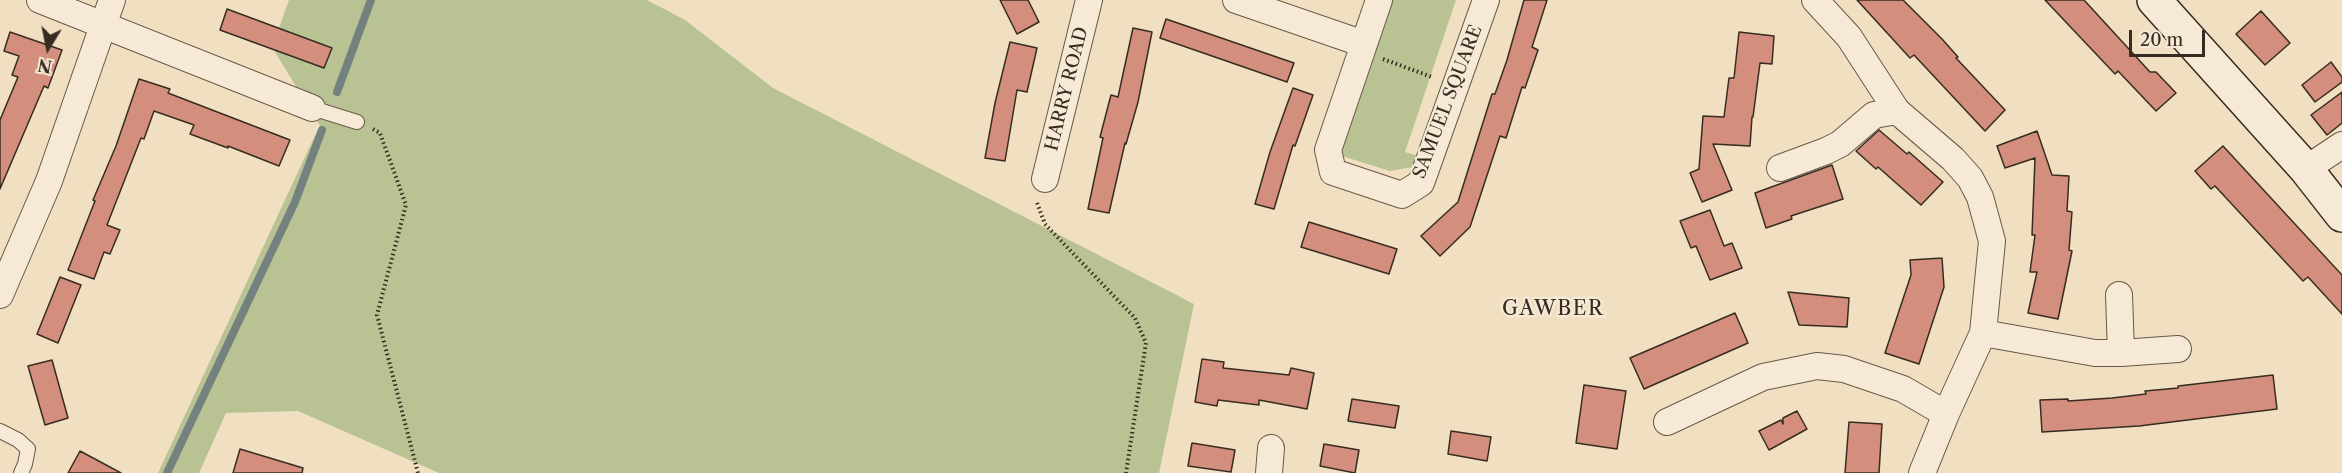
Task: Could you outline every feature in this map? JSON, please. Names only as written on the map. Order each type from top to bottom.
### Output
[{"type":"street","points":[[40,0],[312,108]]},
{"type":"street","points":[[0,295],[49,181],[112,0]]},
{"type":"street","name":"HARRY ROAD","points":[[1045,179],[1089,0]]},
{"type":"street","points":[[1236,0],[1363,47]]},
{"type":"street","name":"SAMUEL SQUARE","points":[[1378,0],[1328,150],[1333,172],[1402,195],[1420,183],[1486,0]]},
{"type":"street","points":[[1815,0],[1849,37],[1897,111],[1953,159],[1970,178],[1980,197],[1992,241],[1983,333],[1922,473]]},
{"type":"street","points":[[2154,0],[2306,170],[2342,215]]},
{"type":"street","points":[[1780,168],[1840,144],[1874,115],[1897,111]]},
{"type":"street","points":[[2306,170],[2342,145]]},
{"type":"street","points":[[2119,295],[2121,353]]},
{"type":"street","points":[[1983,333],[2095,353],[2178,349]]},
{"type":"street","points":[[1667,422],[1763,377],[1817,366],[1844,369],[1903,389],[1946,414]]},
{"type":"lane","points":[[312,108],[357,122]]},
{"type":"lane","points":[[0,431],[18,440],[28,450],[26,464],[21,473]]},
{"type":"path","points":[[1363,47],[1456,86]]},
{"type":"path","points":[[357,122],[380,133],[406,205],[377,315],[418,473]]},
{"type":"path","points":[[1045,179],[1036,201],[1045,224],[1135,318],[1146,343],[1126,473]]},
{"type":"green space","points":[[289,0],[647,0],[685,20],[773,88],[1194,304],[1159,473],[439,473],[298,411],[226,413],[199,473],[158,473],[311,144],[319,128],[322,129],[272,47]]},
{"type":"green space","points":[[1389,0],[1456,0],[1405,152],[1418,156],[1413,167],[1390,171],[1342,156],[1339,146]]},
{"type":"building","points":[[1000,0],[1028,0],[1039,22],[1017,34]]},
{"type":"building","points":[[1524,0],[1547,0],[1532,47],[1538,50],[1525,88],[1522,87],[1506,138],[1500,136],[1470,227],[1440,256],[1421,236],[1458,202],[1492,94],[1495,94],[1507,60]]},
{"type":"building","points":[[1857,0],[1903,0],[1942,39],[1958,57],[1956,58],[2005,110],[1985,131],[1914,55],[1910,58]]},
{"type":"building","points":[[2045,0],[2084,0],[2150,72],[2156,72],[2176,93],[2156,111],[2118,71],[2115,74]]},
{"type":"building","points":[[227,9],[332,48],[324,68],[220,30]]},
{"type":"building","points":[[2261,11],[2290,43],[2265,65],[2236,34]]},
{"type":"building","points":[[1166,19],[1294,63],[1287,82],[1160,38]]},
{"type":"building","points":[[1133,28],[1152,32],[1138,102],[1125,143],[1109,213],[1088,209],[1103,138],[1100,137],[1111,95],[1118,97]]},
{"type":"building","points":[[10,32],[62,50],[48,88],[44,86],[0,189],[0,120],[18,77],[12,75],[19,56],[4,51]]},
{"type":"building","points":[[1739,32],[1774,36],[1772,64],[1760,63],[1750,146],[1713,144],[1732,190],[1702,202],[1690,173],[1699,169],[1703,116],[1724,117],[1729,78],[1734,78]]},
{"type":"building","points":[[1010,42],[1037,48],[1027,92],[1017,90],[1005,161],[985,158],[995,103]]},
{"type":"building","points":[[2331,62],[2342,77],[2342,82],[2315,102],[2302,85]]},
{"type":"building","points":[[139,79],[170,89],[168,93],[290,140],[279,166],[190,134],[194,125],[154,111],[107,225],[120,230],[110,254],[104,252],[94,279],[68,270]]},
{"type":"building","points":[[1293,88],[1313,95],[1295,146],[1293,145],[1274,209],[1255,204],[1270,152]]},
{"type":"building","points":[[2342,92],[2342,123],[2327,135],[2311,115]]},
{"type":"building","points":[[1879,130],[1907,154],[1909,152],[1943,182],[1921,205],[1856,151]]},
{"type":"building","points":[[2037,131],[2052,175],[2069,176],[2067,211],[2072,212],[2069,250],[2072,251],[2058,319],[2028,313],[2037,272],[2030,272],[2035,235],[2032,235],[2035,158],[2005,168],[1997,146]]},
{"type":"building","points":[[2223,146],[2342,275],[2342,314],[2308,277],[2303,281],[2215,186],[2211,189],[2195,171]]},
{"type":"building","points":[[1832,165],[1843,199],[1791,216],[1792,219],[1766,228],[1755,193]]},
{"type":"building","points":[[1710,210],[1724,246],[1732,243],[1742,268],[1710,280],[1696,246],[1691,248],[1680,221]]},
{"type":"building","points":[[1309,222],[1397,249],[1389,274],[1301,247]]},
{"type":"building","points":[[1942,258],[1944,287],[1919,364],[1885,353],[1911,275],[1910,260]]},
{"type":"building","points":[[60,277],[81,285],[58,343],[37,334]]},
{"type":"building","points":[[1788,292],[1849,298],[1847,327],[1799,325]]},
{"type":"building","points":[[1735,313],[1748,343],[1644,389],[1630,358]]},
{"type":"building","points":[[1202,359],[1224,362],[1223,368],[1289,375],[1291,368],[1314,373],[1307,409],[1259,400],[1259,405],[1218,400],[1217,406],[1195,402]]},
{"type":"building","points":[[52,360],[68,418],[45,425],[28,366]]},
{"type":"building","points":[[2273,375],[2277,409],[2139,426],[2042,432],[2040,400],[2112,398],[2146,394],[2145,391],[2178,388],[2178,386]]},
{"type":"building","points":[[1584,385],[1626,391],[1617,449],[1576,443]]},
{"type":"building","points":[[1352,399],[1399,406],[1395,428],[1348,421]]},
{"type":"building","points":[[1797,411],[1807,429],[1769,450],[1759,431],[1781,420],[1783,424],[1783,418]]},
{"type":"building","points":[[1849,422],[1882,424],[1879,473],[1845,473]]},
{"type":"building","points":[[1451,431],[1491,437],[1487,461],[1448,454]]},
{"type":"building","points":[[1192,443],[1235,450],[1231,472],[1188,466]]},
{"type":"building","points":[[1324,444],[1359,450],[1355,473],[1320,466]]},
{"type":"building","points":[[240,449],[303,468],[302,473],[233,473]]},
{"type":"building","points":[[80,451],[121,473],[68,473]]},
{"type":"waterway","points":[[337,92],[371,0]]},
{"type":"waterway","points":[[167,473],[295,202],[322,130]]},
{"type":"district","name":"GAWBER","points":[[1553,309]]}]
